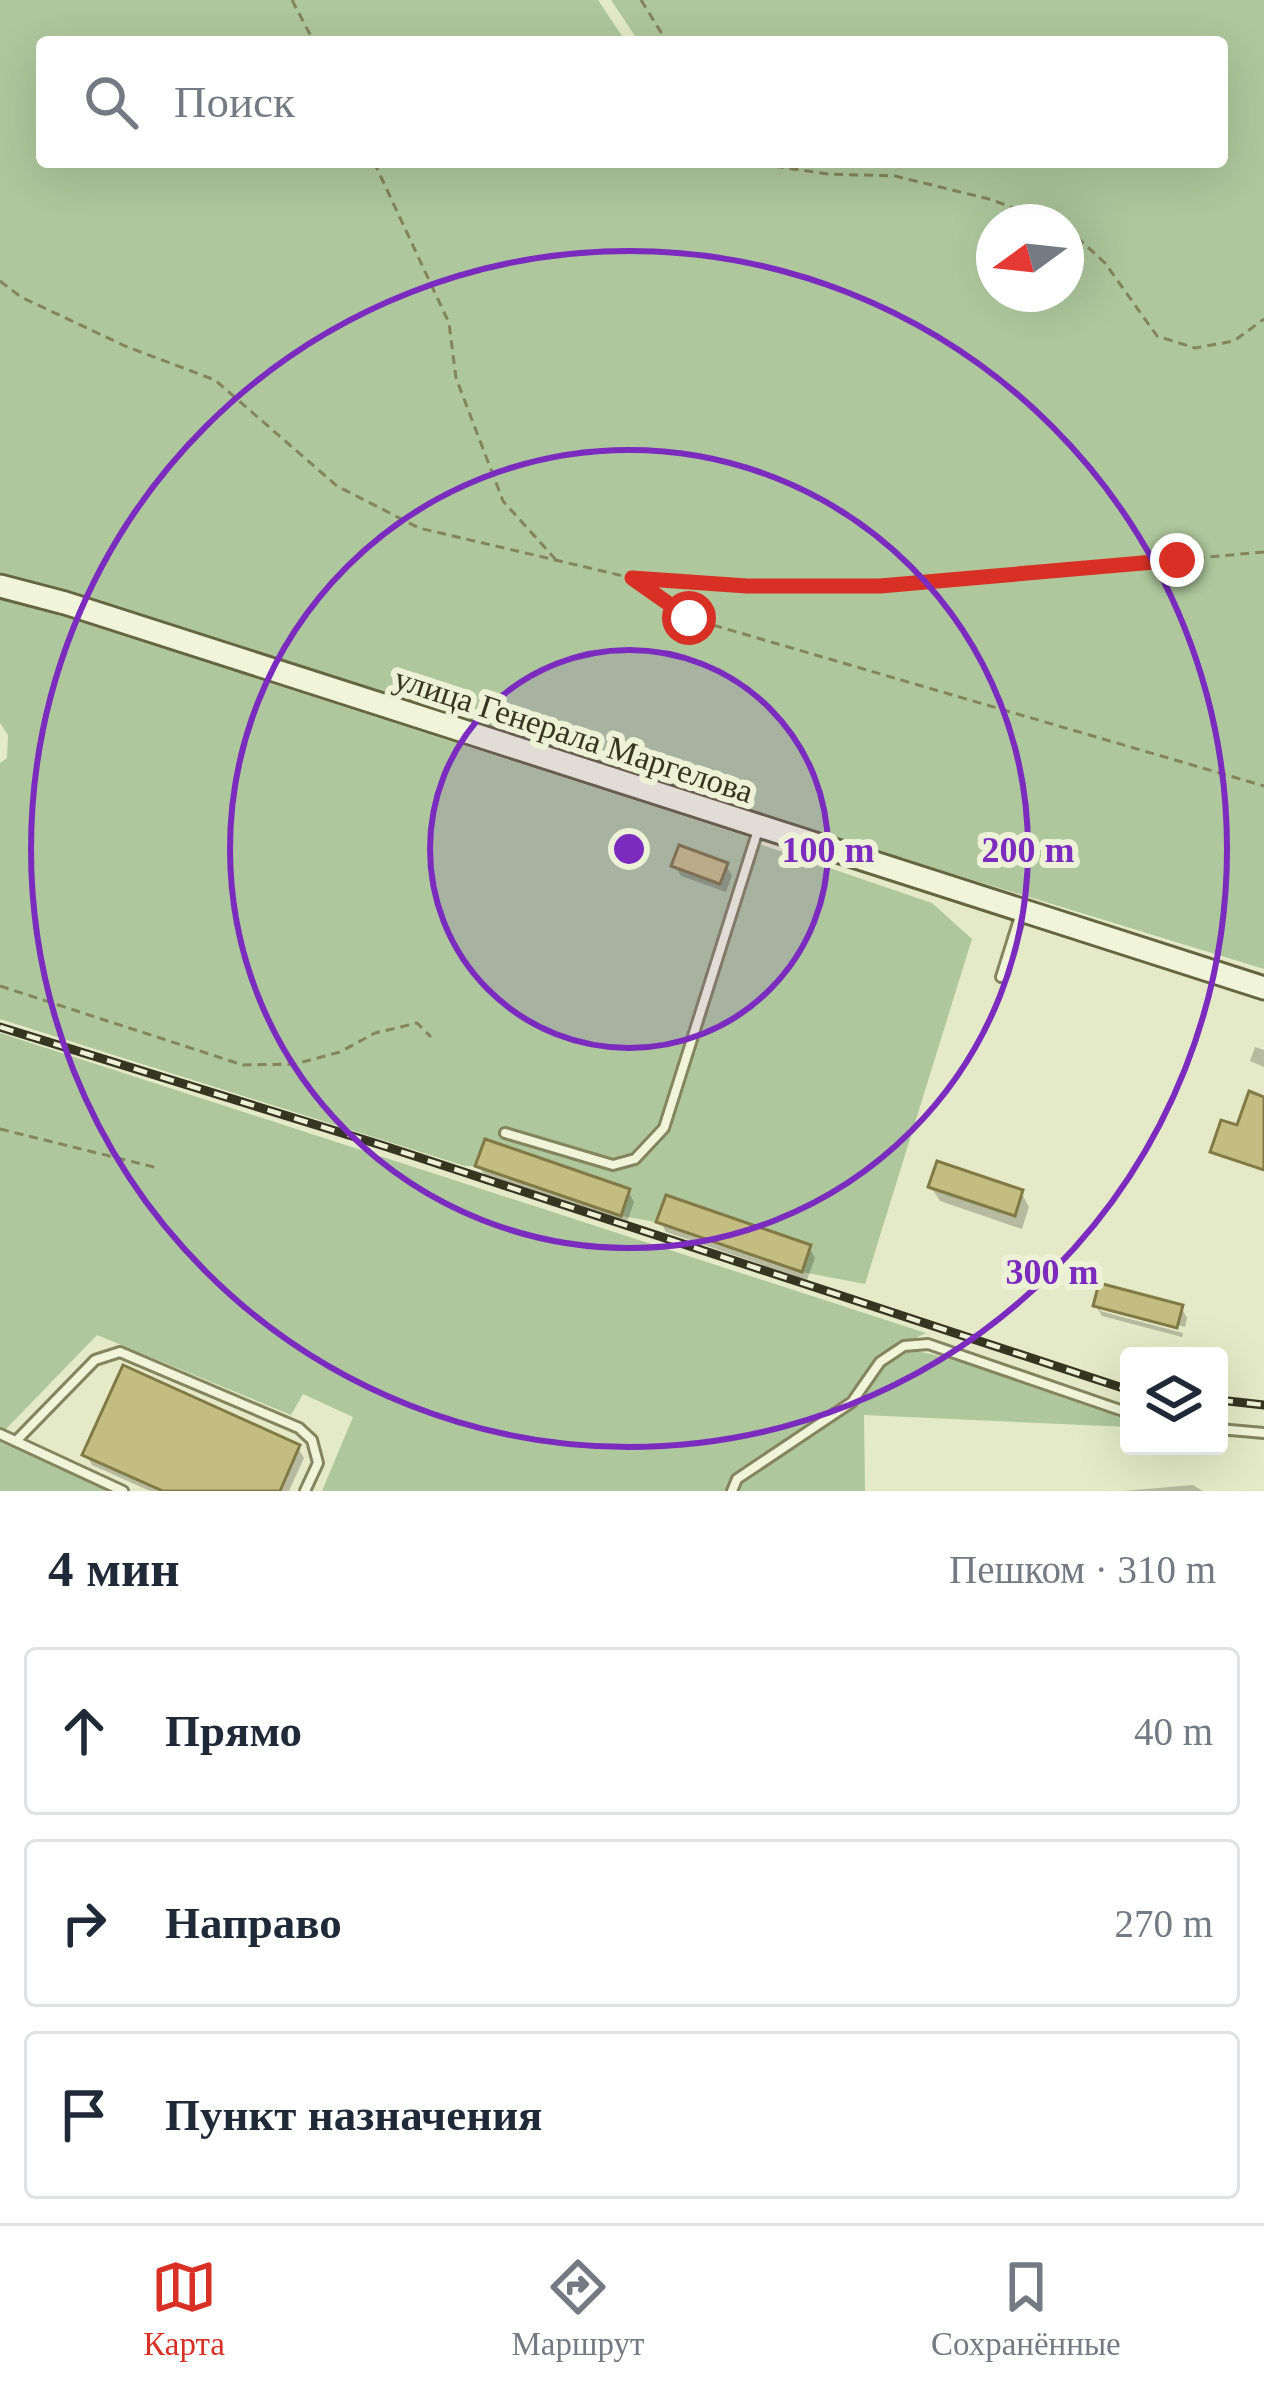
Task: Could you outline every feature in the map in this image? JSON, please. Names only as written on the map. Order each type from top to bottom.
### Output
[{"type":"main road","name":"улица Генерала Маргелова","points":[[0,586],[88,610],[1264,988]]},
{"type":"lane","points":[[505,1133],[613,1165],[634,1159],[664,1128],[759,829]]},
{"type":"lane","points":[[1001,977],[1022,911]]},
{"type":"lane","points":[[733,1491],[737,1479],[852,1402],[880,1362],[904,1346],[928,1344],[1120,1410]]},
{"type":"lane","points":[[16,1441],[95,1360],[120,1352],[299,1428],[312,1440],[318,1463],[305,1491]]},
{"type":"lane","points":[[1228,1430],[1264,1433]]},
{"type":"lane","points":[[0,1434],[123,1491]]},
{"type":"path","points":[[292,0],[311,36]]},
{"type":"path","points":[[641,0],[663,36]]},
{"type":"path","points":[[377,168],[449,323],[456,378],[503,501],[559,562]]},
{"type":"path","points":[[786,168],[895,176],[1003,204]]},
{"type":"path","points":[[1084,243],[1106,263],[1157,336],[1195,348],[1234,341],[1264,319]]},
{"type":"path","points":[[0,281],[21,297],[125,346],[215,380],[337,486],[419,528],[632,578],[747,586],[880,586],[1264,552]]},
{"type":"path","points":[[632,578],[689,618],[1264,786]]},
{"type":"path","points":[[0,986],[243,1065],[295,1064],[340,1052],[375,1033],[417,1023],[431,1037]]},
{"type":"path","points":[[0,1129],[158,1168]]},
{"type":"green space","points":[[0,0],[598,0],[622,36],[36,36],[36,168],[1228,168],[1228,36],[635,36],[611,0],[1264,0],[1264,969],[640,778],[0,572]]},
{"type":"green space","points":[[0,596],[748,837],[932,903],[972,939],[865,1284],[802,1272],[810,1245],[666,1195],[656,1222],[621,1216],[629,1189],[485,1139],[475,1166],[465,1166],[0,1019],[0,763],[7,758],[8,735],[0,723]]},
{"type":"green space","points":[[0,1033],[926,1333],[878,1356],[847,1397],[734,1474],[726,1491],[322,1491],[353,1417],[303,1394],[291,1415],[97,1335],[5,1430],[0,1428]]},
{"type":"green space","points":[[907,1349],[963,1361],[1120,1417],[1120,1427],[864,1415],[865,1491],[738,1491],[742,1480],[856,1403],[883,1366]]},
{"type":"green space","points":[[0,1442],[108,1491],[0,1491]]},
{"type":"building","points":[[679,845],[728,863],[720,884],[671,866]]},
{"type":"building","points":[[1249,1091],[1264,1097],[1264,1170],[1210,1152],[1221,1120],[1237,1125]]},
{"type":"building","points":[[485,1139],[630,1189],[621,1216],[475,1166]]},
{"type":"building","points":[[937,1161],[1023,1190],[1015,1216],[928,1187]]},
{"type":"building","points":[[666,1195],[811,1245],[802,1272],[656,1222]]},
{"type":"building","points":[[1099,1283],[1183,1305],[1177,1328],[1093,1306]]},
{"type":"building","points":[[123,1365],[300,1445],[280,1491],[163,1491],[82,1455]]},
{"type":"railway","points":[[0,1027],[381,1145],[1120,1387]]},
{"type":"railway","points":[[1228,1401],[1264,1405]]},
{"type":"route","points":[[689,618],[632,578],[747,586],[880,586],[1177,560]]}]
